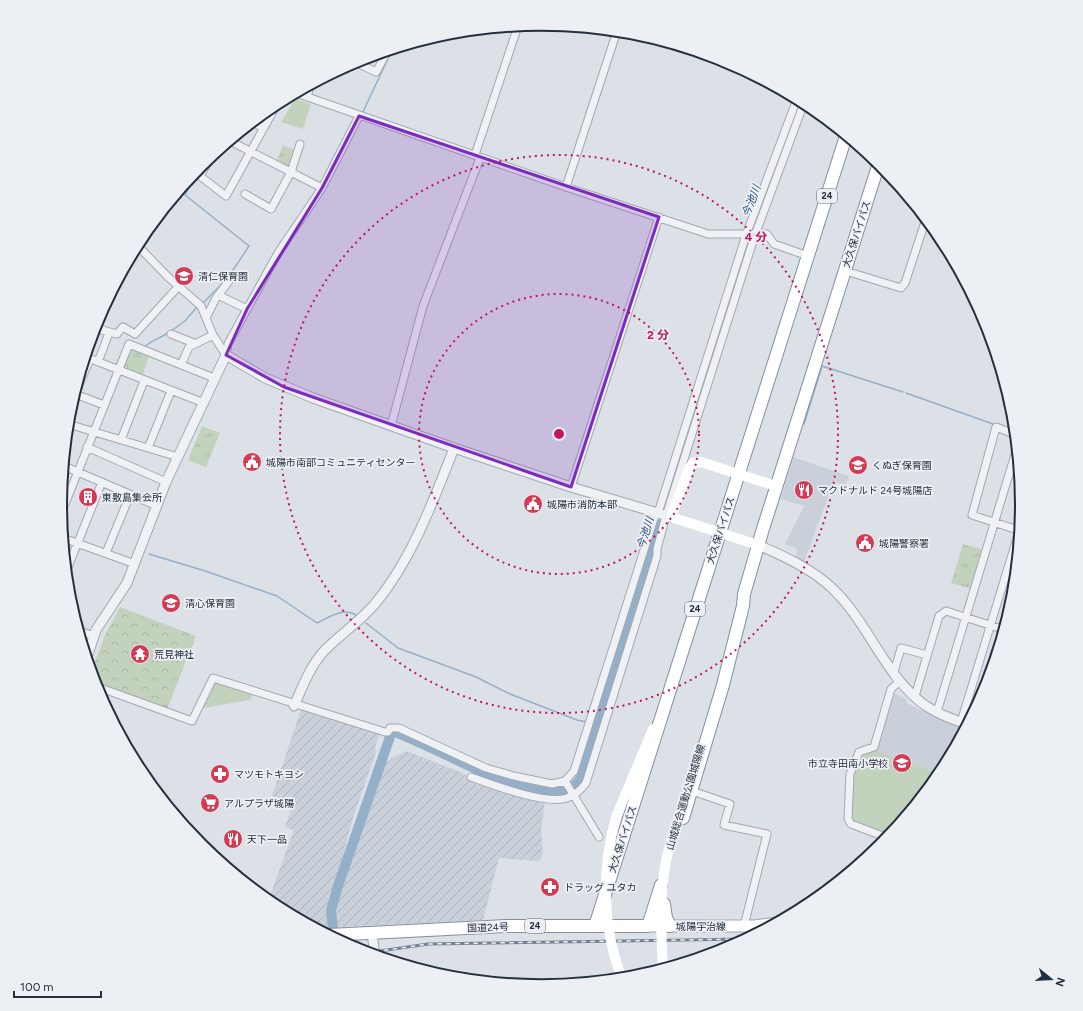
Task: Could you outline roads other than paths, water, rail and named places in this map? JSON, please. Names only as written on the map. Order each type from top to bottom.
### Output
[{"type":"highway","name":"大久保バイパス","points":[[595,926],[844,141]]},
{"type":"highway","name":"大久保バイパス","points":[[648,926],[692,791],[723,685],[743,606],[744,594],[758,545],[878,171]]},
{"type":"highway","points":[[669,863],[664,908],[670,926]]},
{"type":"highway","name":"国道24号","points":[[340,935],[506,926],[648,926]]},
{"type":"main road","points":[[758,545],[662,514],[693,463],[701,462],[776,486]]},
{"type":"main road","name":"山城総合運動公園城陽線","points":[[663,964],[661,937],[663,884],[672,840],[737,629]]},
{"type":"main road","points":[[620,973],[610,938],[606,911],[606,859],[616,817],[637,764],[666,700]]},
{"type":"main road","name":"城陽宇治線","points":[[648,926],[744,926],[764,924]]},
{"type":"street","points":[[391,426],[423,306],[477,156],[516,32]]},
{"type":"street","points":[[566,187],[615,37]]},
{"type":"street","points":[[363,66],[376,72],[384,58]]},
{"type":"street","points":[[307,97],[308,93]]},
{"type":"street","points":[[303,96],[566,187],[708,234],[767,234],[774,244],[808,256],[840,138]]},
{"type":"street","points":[[104,689],[192,721],[213,678],[295,704],[389,730],[399,728],[486,768],[552,784],[565,781],[574,771],[662,514],[750,235],[795,105]]},
{"type":"street","points":[[750,235],[802,109]]},
{"type":"street","points":[[89,650],[94,636],[107,611],[127,583],[166,482],[226,355],[228,344],[278,253],[322,188],[358,116]]},
{"type":"street","points":[[200,176],[226,196],[269,117]]},
{"type":"street","points":[[258,125],[263,128]]},
{"type":"street","points":[[235,144],[322,188]]},
{"type":"street","points":[[245,194],[271,209],[291,172],[300,144]]},
{"type":"street","points":[[571,487],[659,217]]},
{"type":"street","points":[[846,268],[849,272],[901,288],[905,283],[924,225]]},
{"type":"street","points":[[142,250],[178,287],[201,306],[213,335],[226,355],[264,378],[284,387],[454,448],[571,487],[662,514]]},
{"type":"street","points":[[206,318],[218,295],[229,281]]},
{"type":"street","points":[[101,330],[117,334],[123,327],[135,334],[178,287]]},
{"type":"street","points":[[218,295],[247,309]]},
{"type":"street","points":[[98,362],[109,332]]},
{"type":"street","points":[[171,334],[194,343]]},
{"type":"street","points":[[181,365],[189,347],[194,343],[213,335]]},
{"type":"street","points":[[67,498],[129,344],[214,378]]},
{"type":"street","points":[[90,359],[204,403]]},
{"type":"street","points":[[121,440],[144,380]]},
{"type":"street","points":[[148,448],[171,391]]},
{"type":"street","points":[[80,396],[104,404]]},
{"type":"street","points":[[74,426],[178,457]]},
{"type":"street","points":[[1010,432],[996,426],[972,515],[1015,528]]},
{"type":"street","points":[[87,447],[166,482]]},
{"type":"street","points":[[295,704],[309,671],[320,657],[374,604],[401,565],[417,535],[454,448]]},
{"type":"street","points":[[937,712],[1014,460]]},
{"type":"street","points":[[69,468],[157,506]]},
{"type":"street","points":[[70,561],[102,482]]},
{"type":"street","points":[[106,554],[130,495]]},
{"type":"street","points":[[471,778],[546,799],[561,800],[574,794],[586,783],[591,773],[657,556],[662,514]]},
{"type":"street","points":[[68,540],[134,564]]},
{"type":"street","points":[[758,545],[802,567],[833,589],[856,615],[900,681],[915,696],[937,712],[963,723]]},
{"type":"street","points":[[965,718],[1014,550]]},
{"type":"street","points":[[915,696],[939,616],[946,611],[1000,628]]},
{"type":"street","points":[[84,633],[94,636]]},
{"type":"street","points":[[894,672],[901,648],[927,655]]},
{"type":"street","points":[[882,836],[851,824],[848,819],[850,774],[859,752],[874,747],[891,689],[900,681]]},
{"type":"street","points":[[565,781],[600,837]]},
{"type":"street","points":[[692,791],[730,804],[724,825],[767,834],[744,926]]},
{"type":"street","points":[[372,933],[374,949]]},
{"type":"waterway","points":[[362,114],[389,56]]},
{"type":"waterway","name":"今池川","points":[[778,165],[798,107]]},
{"type":"waterway","points":[[188,190],[185,195],[249,246],[227,279]]},
{"type":"waterway","name":"今池川","points":[[714,352],[749,240],[760,213]]},
{"type":"waterway","points":[[202,304],[224,282]]},
{"type":"waterway","points":[[171,331],[185,321],[197,307]]},
{"type":"waterway","points":[[144,347],[168,333]]},
{"type":"waterway","points":[[804,424],[822,366],[903,392]]},
{"type":"waterway","points":[[906,393],[993,424]]},
{"type":"waterway","name":"今池川","points":[[333,928],[331,911],[338,886],[392,731],[477,769],[512,782],[555,791],[565,790],[579,781],[661,524]]},
{"type":"waterway","points":[[149,554],[205,571],[277,596],[317,623],[342,612],[352,613],[357,616]]},
{"type":"waterway","points":[[366,623],[398,648],[476,677],[510,694],[577,720],[587,722]]},
{"type":"waterway","name":"今池川","points":[[593,723],[598,724]]},
{"type":"railway","points":[[379,951],[428,944],[733,939]]},
{"type":"place","name":"清仁保育園","points":[[184,276]]},
{"type":"place","name":"城陽市南部コミュニティセンター","points":[[252,462]]},
{"type":"place","name":"くぬぎ保育園","points":[[858,465]]},
{"type":"place","name":"マクドナルド 24号城陽店","points":[[804,490]]},
{"type":"place","name":"東敷島集会所","points":[[88,497]]},
{"type":"place","name":"城陽市消防本部","points":[[533,504]]},
{"type":"place","name":"城陽警察署","points":[[865,543]]},
{"type":"place","name":"清心保育園","points":[[171,603]]},
{"type":"place","name":"荒見神社","points":[[140,654]]},
{"type":"place","name":"市立寺田南小学校","points":[[902,763]]},
{"type":"place","name":"マツモトキヨシ","points":[[220,774]]},
{"type":"place","name":"アルプラザ城陽","points":[[210,803]]},
{"type":"place","name":"天下一品","points":[[233,839]]},
{"type":"place","name":"ドラッグ ユタカ","points":[[550,887]]}]
